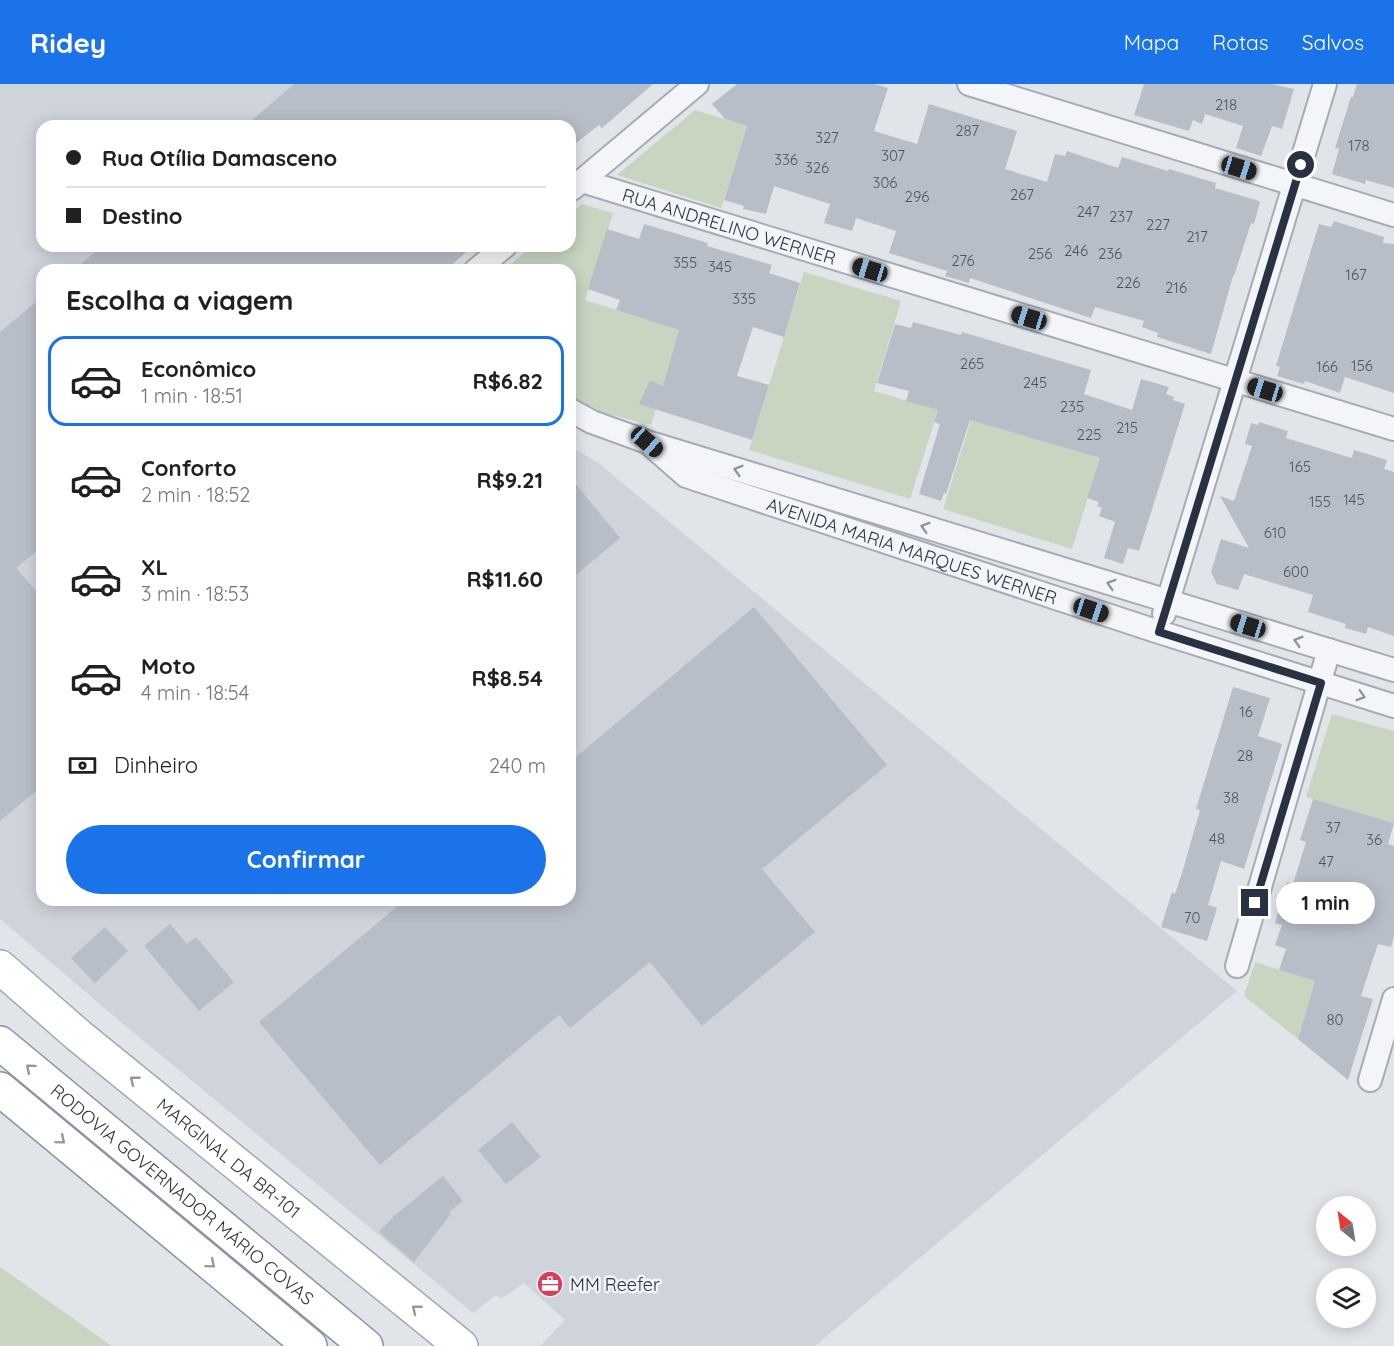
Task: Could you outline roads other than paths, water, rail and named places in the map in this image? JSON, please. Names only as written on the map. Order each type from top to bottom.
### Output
[{"type":"main road","name":"MARGINAL DA BR-101","points":[[0,967],[79,1036],[461,1346]]},
{"type":"main road","name":"RODOVIA GOVERNADOR MÁRIO COVAS","points":[[0,1043],[366,1346]]},
{"type":"main road","name":"RODOVIA GOVERNADOR MÁRIO COVAS","points":[[0,1089],[310,1346]]},
{"type":"street","points":[[576,186],[697,84]]},
{"type":"street","points":[[969,84],[1394,215]]},
{"type":"street","points":[[1159,632],[1325,84]]},
{"type":"street","name":"RUA ANDRELINO WERNER","points":[[576,186],[1394,429]]},
{"type":"street","points":[[483,264],[498,252]]},
{"type":"street","name":"AVENIDA MARIA MARQUES WERNER","points":[[576,413],[592,422],[647,442],[1394,670]]},
{"type":"street","name":"AVENIDA MARIA MARQUES WERNER","points":[[647,442],[686,476],[1159,632],[1394,706]]},
{"type":"street","points":[[1237,966],[1329,650]]},
{"type":"street","points":[[1370,1080],[1394,999]]},
{"type":"place","name":"MM Reefer","points":[[550,1284]]}]
